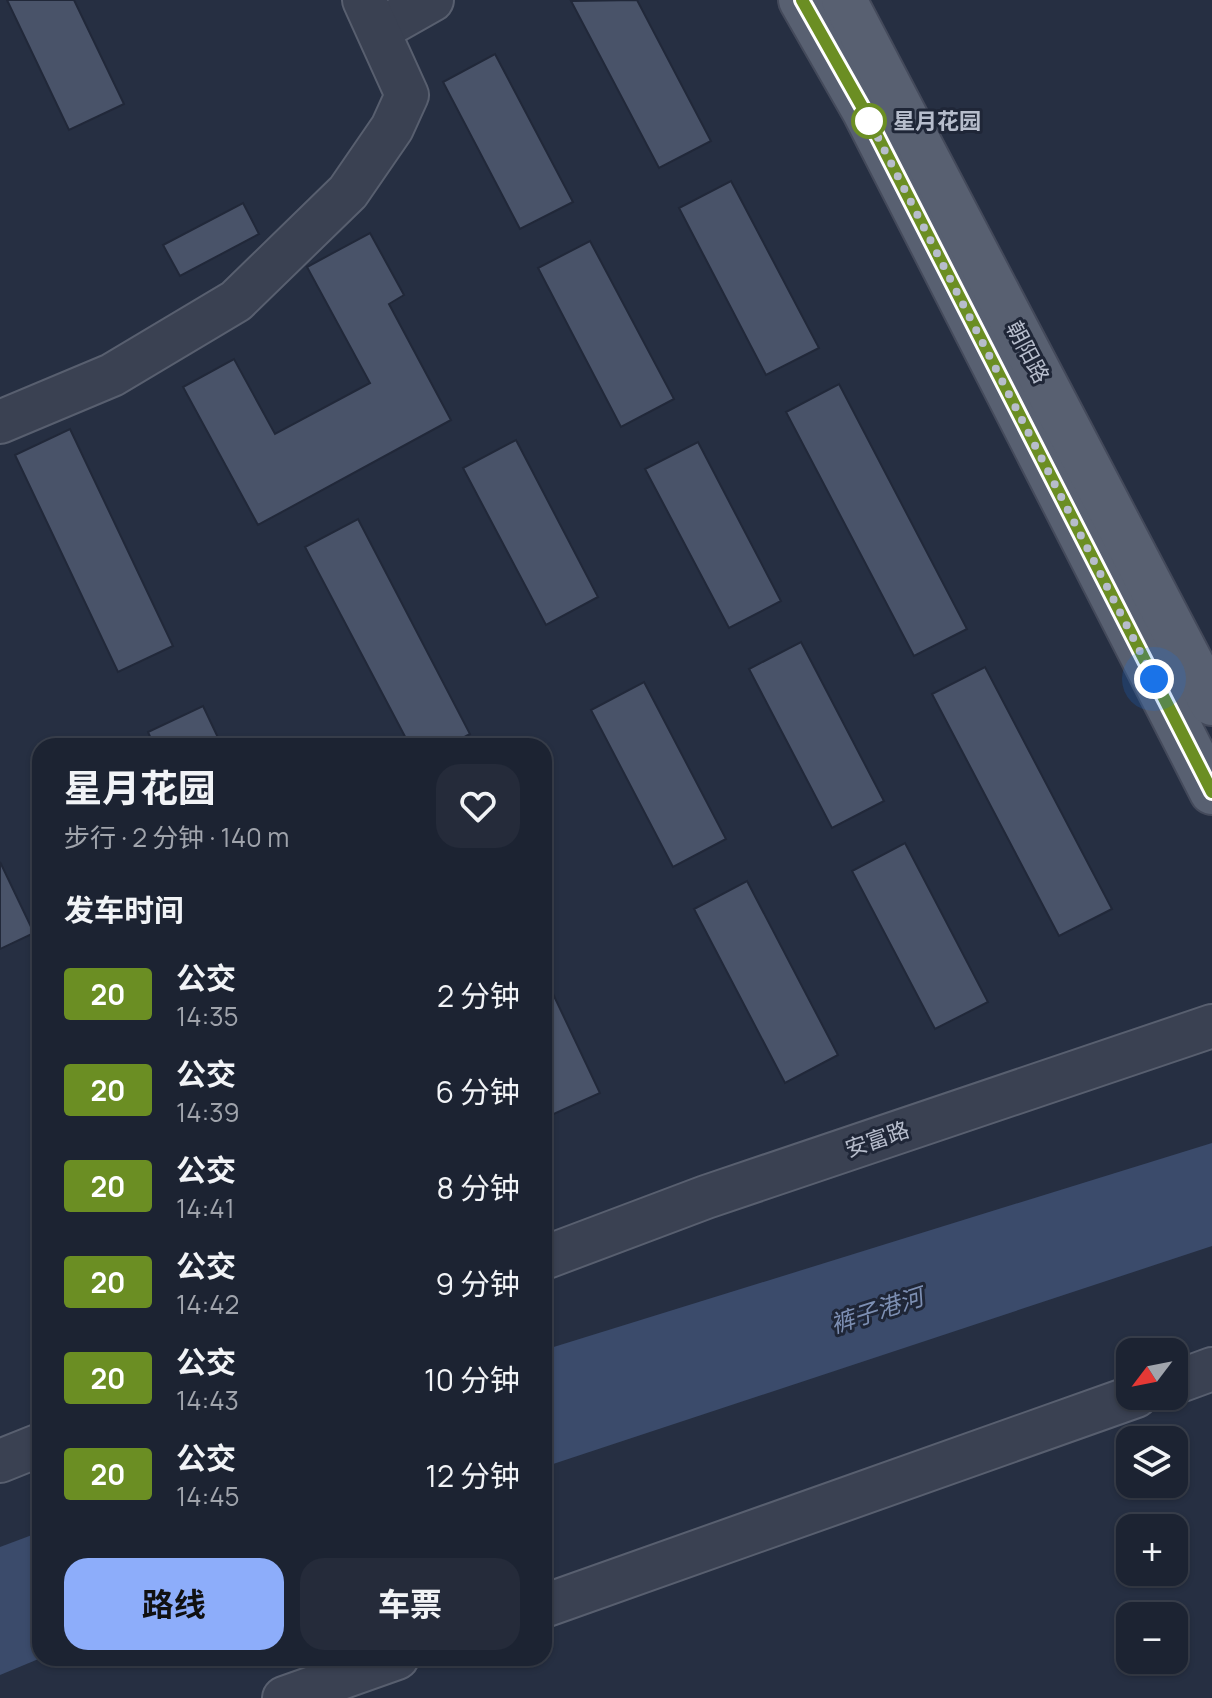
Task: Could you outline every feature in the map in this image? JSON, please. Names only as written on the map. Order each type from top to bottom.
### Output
[{"type":"main road","name":"朝阳路","points":[[801,0],[871,124],[1212,792]]},
{"type":"main road","name":"朝阳路","points":[[844,0],[1212,703]]},
{"type":"street","points":[[0,422],[112,375],[236,301],[348,192],[392,128],[407,95],[371,15],[432,0]]},
{"type":"street","name":"安富路","points":[[552,1255],[721,1192],[1212,1026]]},
{"type":"street","points":[[1188,1378],[1212,1369]]},
{"type":"street","points":[[552,1603],[1116,1403]]},
{"type":"street","points":[[0,1461],[32,1448]]},
{"type":"street","points":[[284,1698],[374,1666]]},
{"type":"water","name":"裤子港河","points":[[1212,1143],[1212,1246],[552,1464],[552,1348]]},
{"type":"water","points":[[32,1535],[32,1662],[0,1675],[0,1547]]},
{"type":"building","points":[[7,0],[74,0],[124,104],[69,130]]},
{"type":"building","points":[[637,0],[711,141],[659,168],[571,1]]},
{"type":"building","points":[[495,54],[573,202],[520,229],[443,82]]},
{"type":"building","points":[[731,181],[819,348],[766,375],[679,208]]},
{"type":"building","points":[[243,203],[259,234],[180,276],[163,245]]},
{"type":"building","points":[[370,233],[404,295],[389,304],[451,420],[258,525],[183,387],[234,359],[275,434],[370,383],[307,267]]},
{"type":"building","points":[[590,241],[674,399],[621,427],[538,268]]},
{"type":"building","points":[[839,384],[967,629],[914,656],[786,412]]},
{"type":"building","points":[[70,429],[173,646],[118,672],[15,455]]},
{"type":"building","points":[[516,440],[598,597],[546,625],[463,468]]},
{"type":"building","points":[[698,442],[781,601],[729,628],[645,469]]},
{"type":"building","points":[[358,519],[470,734],[463,738],[406,738],[305,547]]},
{"type":"building","points":[[801,642],[884,801],[832,828],[749,669]]},
{"type":"building","points":[[985,667],[1112,909],[1059,936],[932,694]]},
{"type":"building","points":[[644,682],[726,839],[673,867],[591,710]]},
{"type":"building","points":[[203,706],[218,738],[151,738],[148,732]]},
{"type":"building","points":[[905,843],[988,1002],[935,1029],[852,871]]},
{"type":"building","points":[[0,862],[32,934],[0,949]]},
{"type":"building","points":[[747,881],[838,1055],[785,1083],[694,909]]},
{"type":"building","points":[[552,992],[600,1093],[552,1115]]},
{"type":"bus line","name":"20","points":[[802,0],[864,110],[1212,792]]},
{"type":"place","name":"星月花园","points":[[869,121]]},
{"type":"route","points":[[869,121],[864,110],[1154,679]]}]
